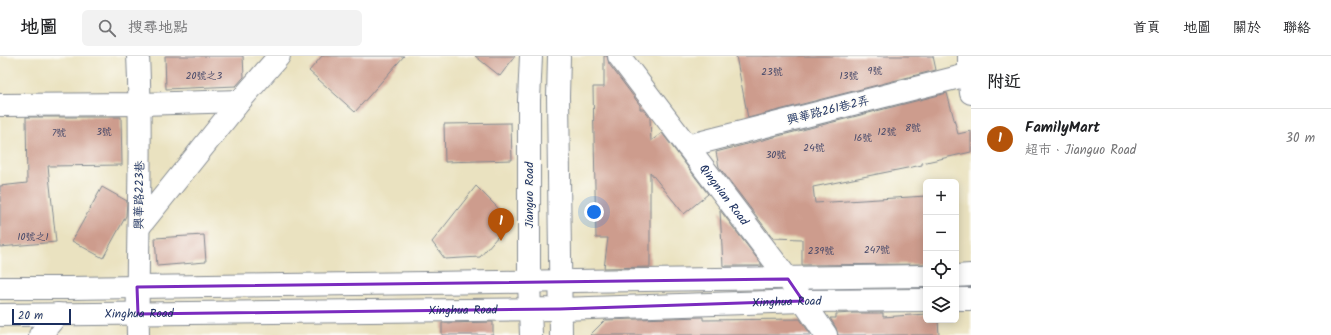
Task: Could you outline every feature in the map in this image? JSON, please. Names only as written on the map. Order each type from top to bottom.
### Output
[{"type":"street","name":"興華路223巷","points":[[138,56],[140,104],[137,287],[138,325]]},
{"type":"street","points":[[139,227],[240,101],[279,56]]},
{"type":"street","name":"Jianguo Road","points":[[531,56],[529,100],[529,282],[531,335]]},
{"type":"street","points":[[559,56],[559,282],[561,335]]},
{"type":"street","name":"Qingnian Road","points":[[619,56],[788,279],[826,335]]},
{"type":"street","name":"興華路261巷2弄","points":[[687,146],[970,74]]},
{"type":"street","points":[[0,105],[140,104],[240,101]]},
{"type":"street","name":"Xinghua Road","points":[[0,288],[559,282],[923,276]]},
{"type":"street","points":[[959,276],[971,276]]},
{"type":"street","points":[[959,299],[971,299]]},
{"type":"street","name":"Xinghua Road","points":[[0,315],[58,314],[138,325],[530,309],[803,301],[923,300]]},
{"type":"street","points":[[40,335],[58,314]]},
{"type":"highlighted area","points":[[788,279],[803,301],[560,309],[138,314],[137,287]]},
{"type":"building","points":[[165,56],[243,56],[244,77],[236,86],[166,89]]},
{"type":"building","points":[[322,56],[404,56],[355,112],[309,71]]},
{"type":"building","points":[[475,56],[515,56],[500,76]]},
{"type":"building","points":[[604,56],[607,56],[609,64],[640,105],[640,109],[643,109],[650,118],[651,141],[662,133],[708,194],[684,214],[650,172],[650,267],[604,268],[608,238],[596,238],[593,87],[604,87]]},
{"type":"building","points":[[736,56],[933,56],[936,70],[748,118]]},
{"type":"building","points":[[947,93],[958,134],[971,131],[971,152],[922,163],[922,165],[813,187],[815,203],[923,196],[923,264],[802,265],[802,239],[773,238],[719,167],[716,152]]},
{"type":"building","points":[[26,117],[121,117],[122,165],[48,166],[56,242],[0,247],[0,186],[27,183]]},
{"type":"building","points":[[511,123],[512,160],[445,162],[444,124]]},
{"type":"building","points":[[476,186],[511,221],[480,257],[445,259],[432,242]]},
{"type":"building","points":[[102,187],[127,201],[126,216],[103,258],[72,241]]},
{"type":"building","points":[[720,210],[762,265],[762,266],[723,266]]},
{"type":"building","points":[[204,235],[206,262],[157,266],[155,238]]},
{"type":"building","points":[[883,313],[883,317],[923,314],[923,323],[938,323],[939,335],[838,335],[830,318],[836,318],[836,314]]},
{"type":"building","points":[[703,317],[703,320],[800,319],[811,335],[590,335],[605,320]]},
{"type":"building","points":[[493,322],[493,335],[442,335],[442,323]]},
{"type":"place","name":"FamilyMart","points":[[501,241]]}]
